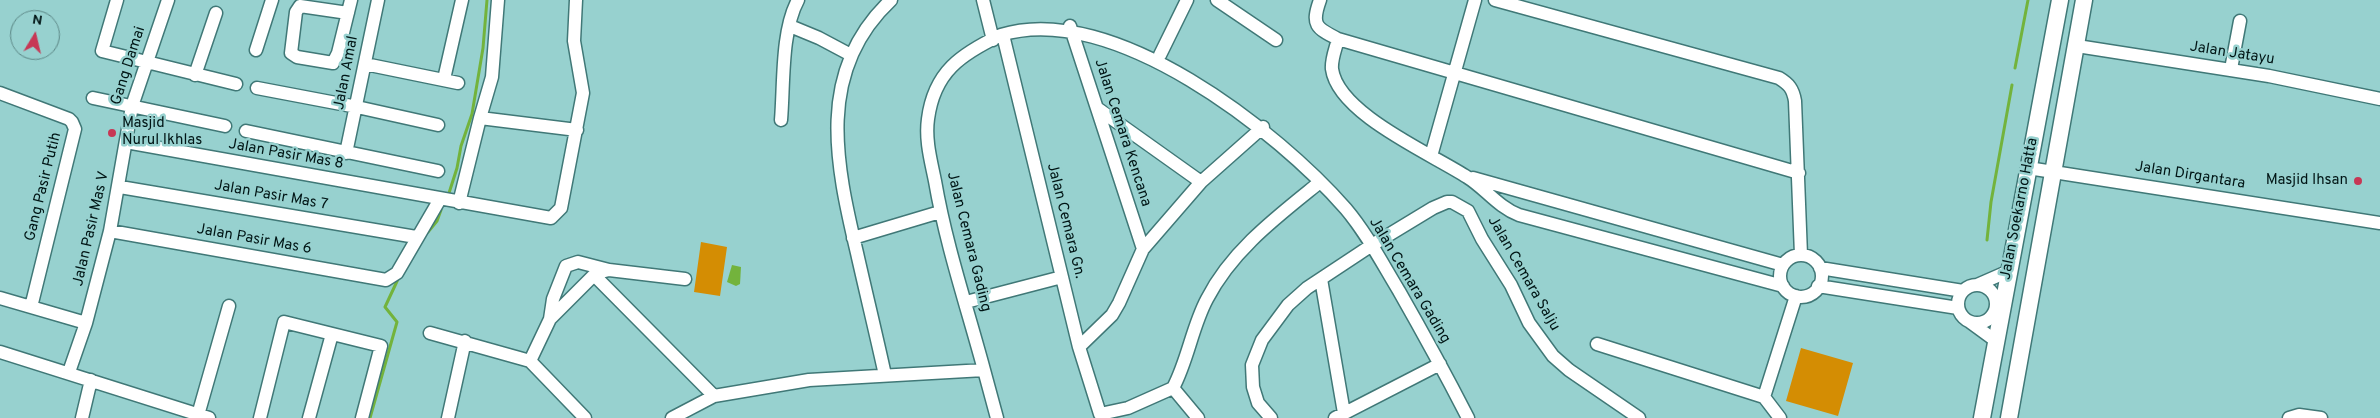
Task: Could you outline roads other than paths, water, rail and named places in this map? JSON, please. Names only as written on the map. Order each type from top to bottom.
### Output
[{"type":"main road","name":"Jalan Soekarno Hatta","points":[[1982,418],[2060,0]]},
{"type":"main road","name":"Jalan Soekarno Hatta","points":[[2010,418],[2084,0]]},
{"type":"street","points":[[117,0],[102,51],[146,64],[236,84]]},
{"type":"street","name":"Gang Damai","points":[[126,142],[132,106],[168,0]]},
{"type":"street","points":[[256,50],[272,0]]},
{"type":"street","points":[[348,13],[300,6],[296,12],[291,52],[297,57],[333,63],[338,54],[348,13],[351,0]]},
{"type":"street","name":"Jalan Amal","points":[[346,153],[378,0]]},
{"type":"street","points":[[444,79],[462,0]]},
{"type":"street","points":[[459,203],[492,77],[498,0]]},
{"type":"street","points":[[480,118],[577,130],[583,93],[574,41],[576,0]]},
{"type":"street","points":[[781,120],[790,26],[798,0]]},
{"type":"street","points":[[885,375],[843,191],[836,136],[839,100],[851,55],[864,32],[890,0]]},
{"type":"street","name":"Jalan Cemara Gn.","points":[[983,0],[998,37],[1079,347],[1100,414],[1128,408],[1173,388]]},
{"type":"street","points":[[1160,55],[1187,0]]},
{"type":"street","points":[[1217,0],[1276,40]]},
{"type":"street","points":[[1320,0],[1315,14],[1318,26],[1338,39],[1799,173]]},
{"type":"street","points":[[1431,156],[1475,0]]},
{"type":"street","points":[[1495,0],[1779,78],[1788,84],[1794,92],[1802,255]]},
{"type":"street","points":[[195,75],[216,13]]},
{"type":"street","points":[[2231,69],[2240,22]]},
{"type":"street","points":[[790,26],[836,46],[851,55]]},
{"type":"street","name":"Jalan Cemara Gading","points":[[997,418],[940,212],[927,139],[928,119],[934,95],[946,71],[957,61],[998,37],[1039,26],[1070,26],[1130,41],[1160,55],[1263,127],[1320,182],[1346,209],[1372,245],[1440,364],[1468,418]]},
{"type":"street","name":"Jalan Cemara Kencana","points":[[1070,26],[1143,249]]},
{"type":"street","points":[[1338,39],[1332,69],[1344,93],[1372,120],[1468,177],[1505,208],[1519,215],[1783,286],[1796,296],[1809,294],[1818,286],[1822,274],[1820,268],[1812,259],[1802,255],[1791,257],[1783,265],[1780,276],[1783,286]]},
{"type":"street","name":"Jalan Jatayu","points":[[2077,46],[2231,69],[2380,99]]},
{"type":"street","points":[[364,64],[458,83]]},
{"type":"street","points":[[257,88],[357,107],[438,126]]},
{"type":"street","name":"Gang Pasir Putih","points":[[0,93],[69,119],[75,129],[31,307]]},
{"type":"street","points":[[93,98],[225,126]]},
{"type":"street","points":[[1097,108],[1202,182]]},
{"type":"street","points":[[1079,347],[1112,315],[1119,304],[1143,249],[1202,182],[1263,127]]},
{"type":"street","name":"Jalan Pasir Mas 8","points":[[126,142],[551,218],[561,208],[577,130]]},
{"type":"street","points":[[246,131],[438,171]]},
{"type":"street","name":"Jalan Pasir Mas V","points":[[70,372],[86,323],[110,231],[120,187],[126,142]]},
{"type":"street","name":"Jalan Dirgantara","points":[[2028,168],[2380,223]]},
{"type":"street","points":[[1468,177],[1783,265]]},
{"type":"street","points":[[1198,418],[1173,388],[1202,308],[1219,278],[1232,262],[1262,231],[1320,182]]},
{"type":"street","name":"Jalan Pasir Mas 7","points":[[120,187],[416,237]]},
{"type":"street","points":[[416,237],[440,199]]},
{"type":"street","name":"Jalan Cemara Salju","points":[[1271,418],[1258,402],[1253,387],[1252,365],[1269,328],[1288,305],[1320,279],[1372,245],[1440,204],[1452,202],[1464,208],[1511,285],[1529,323],[1553,356],[1569,370],[1639,418]]},
{"type":"street","points":[[853,238],[940,212]]},
{"type":"street","name":"Jalan Pasir Mas 6","points":[[110,231],[386,280],[392,278],[416,237]]},
{"type":"street","points":[[530,361],[550,319],[553,299],[566,266],[578,262],[609,270],[685,279]]},
{"type":"street","points":[[1820,268],[1963,291],[2008,271]]},
{"type":"street","points":[[550,319],[594,275],[609,270]]},
{"type":"street","points":[[594,275],[714,396]]},
{"type":"street","points":[[966,302],[1062,277]]},
{"type":"street","points":[[1320,279],[1340,416],[1440,364]]},
{"type":"street","points":[[1970,322],[1982,322],[1992,316],[1994,310],[1995,299],[1992,293],[1988,289],[1977,285]]},
{"type":"street","points":[[1818,286],[1958,308]]},
{"type":"street","points":[[1963,291],[1958,299],[1958,308],[1963,316],[1996,341]]},
{"type":"street","points":[[1764,397],[1796,296]]},
{"type":"street","points":[[0,298],[86,323]]},
{"type":"street","points":[[0,352],[70,372],[203,416],[229,306]]},
{"type":"street","points":[[260,418],[284,322],[382,346],[362,418]]},
{"type":"street","points":[[430,333],[465,341],[530,361],[585,418]]},
{"type":"street","points":[[310,418],[332,334]]},
{"type":"street","points":[[448,418],[465,341]]},
{"type":"street","points":[[1597,344],[1764,397],[1780,418]]},
{"type":"street","points":[[672,418],[714,396],[810,380],[984,370]]},
{"type":"street","points":[[82,418],[90,380]]},
{"type":"street","points":[[2290,418],[2299,415],[2321,418]]},
{"type":"waterway","points":[[449,193],[457,168],[461,146],[472,114],[483,48],[487,0]]},
{"type":"waterway","points":[[2015,68],[2028,0]]},
{"type":"waterway","points":[[1987,240],[1991,202],[2012,85]]},
{"type":"waterway","points":[[428,232],[437,221],[441,210]]},
{"type":"waterway","points":[[370,418],[397,322],[385,307],[399,277]]},
{"type":"place","name":"Masjid Nurul Ikhlas","points":[[112,133]]},
{"type":"place","name":"Masjid Ihsan","points":[[2358,181]]}]
